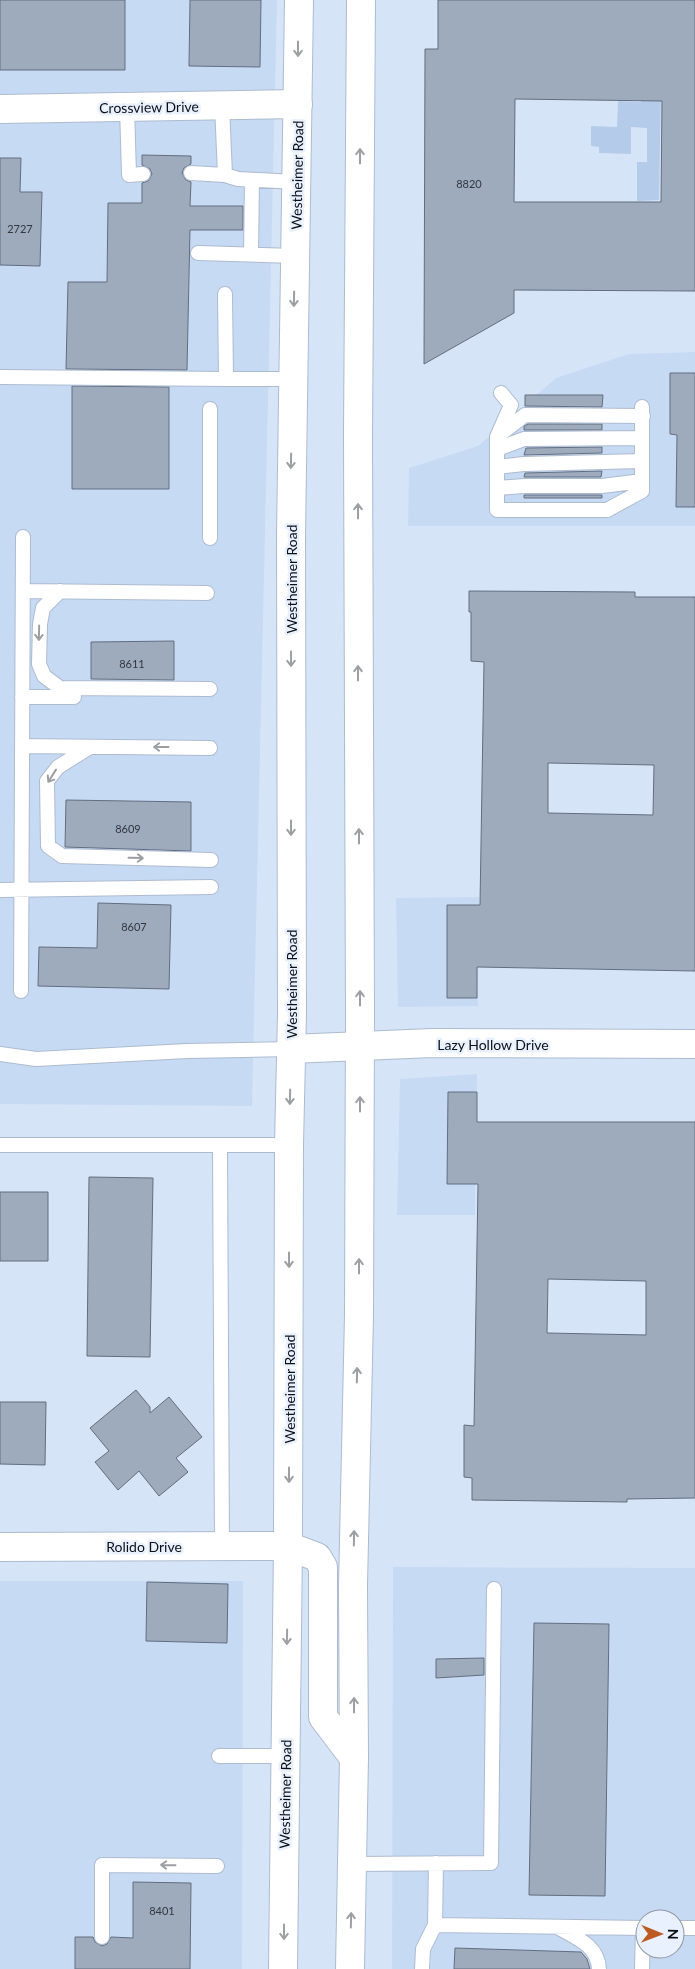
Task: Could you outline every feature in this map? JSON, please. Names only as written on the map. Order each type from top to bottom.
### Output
[{"type":"main road","name":"Westheimer Road","points":[[283,1969],[291,1049],[292,379],[299,0]]},
{"type":"main road","points":[[350,1969],[354,1758],[353,1586],[359,1305],[358,424],[361,0]]},
{"type":"main road","name":"Crossview Drive","points":[[0,109],[298,104]]},
{"type":"main road","name":"Lazy Hollow Drive","points":[[291,1049],[432,1043],[695,1044]]},
{"type":"main road","name":"Rolido Drive","points":[[0,1547],[288,1546],[317,1556],[323,1567],[324,1717],[354,1758]]},
{"type":"lane","points":[[222,106],[225,175]]},
{"type":"lane","points":[[127,107],[129,175],[142,174]]},
{"type":"lane","points":[[191,173],[225,175],[238,179],[296,182]]},
{"type":"lane","points":[[251,254],[252,180]]},
{"type":"lane","points":[[198,253],[295,256]]},
{"type":"lane","points":[[225,294],[226,379]]},
{"type":"lane","points":[[0,377],[292,379]]},
{"type":"lane","points":[[497,443],[525,415],[642,411],[642,491],[607,510],[497,510],[497,443],[511,404],[500,393]]},
{"type":"lane","points":[[210,408],[210,538]]},
{"type":"lane","points":[[497,443],[524,439],[642,438]]},
{"type":"lane","points":[[497,467],[524,464],[642,461]]},
{"type":"lane","points":[[497,488],[602,486],[642,481]]},
{"type":"lane","points":[[21,992],[23,537]]},
{"type":"lane","points":[[23,591],[207,593]]},
{"type":"lane","points":[[22,697],[210,693],[60,688],[44,676],[39,664],[40,624],[44,608],[60,591]]},
{"type":"lane","points":[[22,746],[210,748]]},
{"type":"lane","points":[[90,747],[58,767],[47,781],[48,846],[62,856],[211,860]]},
{"type":"lane","points":[[0,890],[211,887]]},
{"type":"lane","points":[[0,1054],[36,1060],[187,1051],[291,1049]]},
{"type":"lane","points":[[0,1145],[289,1145]]},
{"type":"lane","points":[[220,1145],[222,1546]]},
{"type":"lane","points":[[352,1864],[491,1863],[494,1589]]},
{"type":"lane","points":[[220,1756],[286,1756]]},
{"type":"lane","points":[[422,1969],[423,1949],[435,1925],[436,1863]]},
{"type":"lane","points":[[102,1937],[102,1865],[217,1866]]},
{"type":"lane","points":[[435,1925],[635,1928]]},
{"type":"lane","points":[[556,1926],[584,1942],[598,1958],[599,1969]]},
{"type":"shaded area","points":[[0,0],[277,0],[252,1106],[0,1104]]},
{"type":"shaded area","points":[[642,86],[661,91],[659,200],[637,201],[637,162],[647,162],[647,128],[631,127],[631,154],[599,153],[599,147],[591,146],[591,126],[617,127],[618,101],[641,102]]},
{"type":"shaded area","points":[[695,352],[695,526],[408,526],[409,468],[478,446],[556,378],[629,354]]},
{"type":"shaded area","points":[[479,897],[478,1006],[398,1007],[396,898]]},
{"type":"shaded area","points":[[477,1074],[475,1215],[397,1215],[400,1079]]},
{"type":"shaded area","points":[[393,1567],[695,1568],[695,1969],[392,1969]]},
{"type":"shaded area","points":[[0,1581],[243,1581],[242,1969],[0,1969]]},
{"type":"building","points":[[0,0],[125,0],[125,70],[0,70]]},
{"type":"building","points":[[190,0],[261,0],[260,67],[189,66]]},
{"type":"building","points":[[438,0],[695,0],[695,291],[514,290],[514,313],[424,364],[425,49],[438,49]],"holes":[[[515,99],[662,101],[661,202],[514,202]]]},
{"type":"building","points":[[142,155],[191,156],[191,164],[184,168],[182,173],[186,180],[191,182],[190,206],[243,206],[243,230],[190,230],[187,370],[66,369],[68,282],[107,282],[108,203],[142,203],[142,183],[148,181],[152,174],[150,169],[142,165]]},
{"type":"building","points":[[0,158],[21,158],[20,192],[42,192],[40,266],[0,265]]},
{"type":"building","points":[[670,373],[695,373],[695,507],[676,507],[677,435],[670,434]]},
{"type":"building","points":[[72,386],[169,387],[169,489],[72,489]]},
{"type":"building","points":[[525,395],[603,395],[602,407],[525,406]]},
{"type":"building","points":[[528,424],[602,424],[602,430],[524,430],[524,426]]},
{"type":"building","points":[[602,447],[602,453],[524,455],[526,448]]},
{"type":"building","points":[[602,471],[601,477],[524,477],[525,473]]},
{"type":"building","points":[[524,495],[602,495],[602,498],[524,498]]},
{"type":"building","points":[[469,591],[635,592],[635,597],[695,597],[695,971],[477,967],[477,998],[447,998],[447,905],[480,905],[484,662],[471,661],[471,612],[469,612]],"holes":[[[548,763],[654,765],[653,815],[548,813]]]},
{"type":"building","points":[[174,641],[174,680],[91,679],[91,642]]},
{"type":"building","points":[[66,800],[191,802],[191,851],[65,847]]},
{"type":"building","points":[[98,903],[171,905],[169,989],[38,986],[39,947],[97,948]]},
{"type":"building","points":[[448,1092],[477,1092],[477,1122],[695,1122],[695,1498],[627,1499],[627,1502],[472,1500],[472,1478],[464,1477],[464,1425],[474,1426],[478,1184],[447,1184]],"holes":[[[548,1279],[646,1281],[646,1335],[547,1333]]]},
{"type":"building","points":[[89,1177],[153,1178],[150,1357],[87,1356]]},
{"type":"building","points":[[0,1192],[48,1192],[48,1261],[0,1261]]},
{"type":"building","points":[[136,1390],[150,1407],[150,1413],[169,1397],[202,1437],[176,1458],[188,1472],[159,1496],[139,1471],[118,1490],[95,1462],[109,1451],[90,1428]]},
{"type":"building","points":[[0,1402],[46,1402],[45,1465],[0,1464]]},
{"type":"building","points":[[147,1582],[228,1584],[227,1643],[146,1641]]},
{"type":"building","points":[[534,1623],[609,1624],[605,1896],[529,1895]]},
{"type":"building","points":[[484,1658],[484,1675],[436,1678],[436,1659]]},
{"type":"building","points":[[133,1882],[191,1883],[190,1969],[75,1969],[75,1937],[93,1937],[95,1942],[102,1946],[107,1944],[111,1937],[133,1938]]},
{"type":"building","points":[[455,1948],[581,1952],[587,1959],[590,1969],[454,1969]]}]
